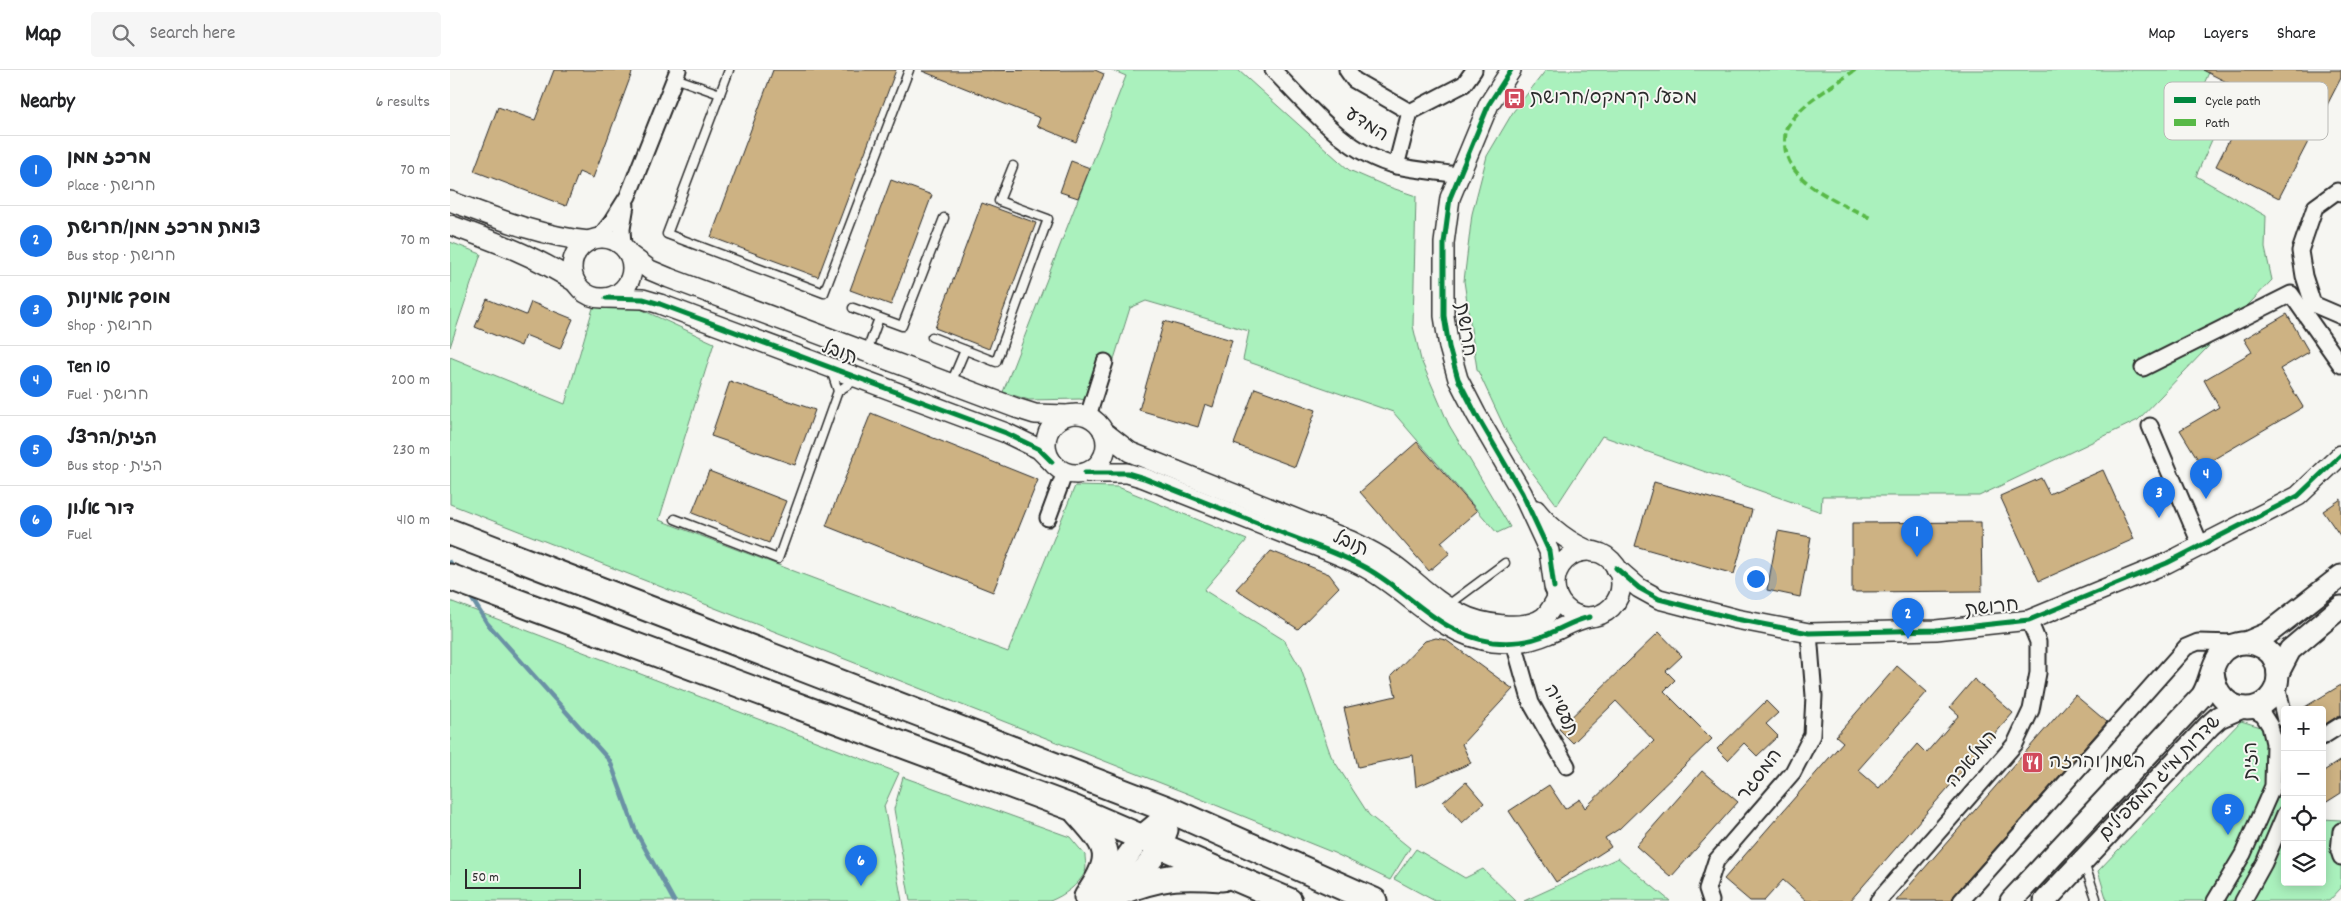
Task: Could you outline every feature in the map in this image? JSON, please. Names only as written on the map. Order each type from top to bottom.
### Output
[{"type":"highway","points":[[450,532],[1172,811],[1374,901]]},
{"type":"highway","points":[[450,577],[1073,808],[1289,901]]},
{"type":"highway","points":[[1073,808],[1101,839],[1106,850],[1106,865],[1098,881],[1098,898],[1150,880],[1183,876],[1243,880]]},
{"type":"main road","points":[[2341,576],[2267,634],[2227,648],[2216,660],[2213,671],[2213,682],[2220,696],[2229,704],[2245,707],[2266,701],[2274,693],[2290,650],[2341,607]]},
{"type":"main road","points":[[2242,643],[2259,645],[2268,652],[2276,662],[2278,679]]},
{"type":"main road","name":"שדרות מ\"ג המעפילים","points":[[2011,901],[2197,702],[2208,686],[2213,671]]},
{"type":"main road","name":"שדרות מ\"ג המעפילים","points":[[2045,901],[2209,726],[2219,717],[2245,707]]},
{"type":"main road","points":[[1098,898],[1143,871],[1152,841],[1172,811]]},
{"type":"main road","points":[[1098,898],[1119,868],[1152,841]]},
{"type":"street","name":"המדע","points":[[1273,70],[1323,122],[1366,154],[1396,166],[1458,175]]},
{"type":"street","points":[[1347,70],[1354,80],[1410,112]]},
{"type":"street","points":[[1396,166],[1410,112],[1464,84],[1474,70]]},
{"type":"street","name":"חרושת","points":[[1511,70],[1489,104],[1450,198],[1444,243],[1444,316],[1449,346],[1458,379],[1522,493],[1549,551],[1556,592]]},
{"type":"street","points":[[575,282],[572,262],[580,247],[594,239],[612,223],[628,196],[676,74]]},
{"type":"street","points":[[2341,193],[2337,191],[2315,207],[2300,251],[2304,276],[2313,304],[2341,316]]},
{"type":"street","points":[[450,225],[512,248],[555,269],[575,282],[582,290],[596,298],[606,298],[616,295],[628,285],[632,275],[633,265],[622,229],[628,196]]},
{"type":"street","points":[[450,201],[521,227],[565,238],[609,238],[627,250]]},
{"type":"street","name":"תובל","points":[[627,250],[650,270],[669,278],[951,384],[1035,414],[1067,415]]},
{"type":"street","points":[[2143,368],[2291,294],[2341,365]]},
{"type":"street","name":"תובל","points":[[606,298],[643,299],[660,304],[860,378],[1013,436],[1039,449],[1058,467]]},
{"type":"street","points":[[1088,416],[1106,362]]},
{"type":"street","points":[[1048,518],[1058,467],[1046,444],[1047,434],[1059,419],[1067,415],[1078,414],[1088,416],[1094,420],[1103,431],[1106,441],[1104,456],[1095,468],[1085,473],[1058,467]]},
{"type":"street","points":[[2150,426],[2201,546]]},
{"type":"street","name":"תובל","points":[[1103,431],[1130,452],[1368,549],[1395,566],[1458,613],[1476,620],[1513,625],[1543,618],[1556,592]]},
{"type":"street","name":"חרושת","points":[[1616,568],[1639,588],[1659,599],[1736,619],[1809,633],[1936,630],[2029,620],[2167,563],[2298,496],[2341,455]]},
{"type":"street","name":"תובל","points":[[1085,473],[1127,473],[1144,478],[1344,557],[1384,580],[1450,629],[1485,640],[1514,643],[1531,641],[1550,634],[1577,620],[1590,617]]},
{"type":"street","name":"חרושת","points":[[1522,493],[1562,537],[1575,545],[1593,552]]},
{"type":"street","points":[[1583,552],[1593,552],[1602,555],[1616,568],[1620,576],[1619,595],[1609,610],[1590,617],[1580,617],[1570,613],[1556,592],[1559,568],[1565,560],[1583,552]]},
{"type":"street","name":"חרושת","points":[[1609,610],[1625,601],[1659,599]]},
{"type":"street","name":"המלאכה","points":[[1878,901],[2015,744],[2031,710],[2038,673],[2038,642],[2029,620]]},
{"type":"street","name":"המסגר","points":[[1711,901],[1706,889],[1716,861],[1793,772],[1812,735],[1814,696],[1809,633]]},
{"type":"street","points":[[1961,901],[2186,647],[2198,642],[2242,643]]},
{"type":"street","name":"תעשייה","points":[[1514,643],[1531,703],[1567,766]]},
{"type":"street","points":[[2278,679],[2283,706]]},
{"type":"street","name":"הזית","points":[[2215,901],[2242,854],[2273,786],[2274,743],[2270,726],[2262,715],[2245,707]]},
{"type":"street","points":[[2326,734],[2341,725]]},
{"type":"street","points":[[2243,901],[2264,863],[2281,823]]},
{"type":"street","points":[[2341,831],[2338,851],[2341,857]]},
{"type":"lane","points":[[729,70],[667,234],[824,293],[909,70]]},
{"type":"lane","points":[[676,74],[720,94]]},
{"type":"lane","points":[[932,337],[996,362],[1048,219],[999,201],[1013,166]]},
{"type":"lane","points":[[853,308],[902,326],[944,218]]},
{"type":"lane","points":[[867,352],[880,318]]},
{"type":"lane","points":[[951,384],[965,350]]},
{"type":"lane","points":[[675,519],[778,559],[838,392],[830,367]]},
{"type":"lane","points":[[838,392],[860,378]]},
{"type":"lane","points":[[1448,606],[1505,563]]},
{"type":"lane","points":[[2083,860],[2096,898],[2095,901]]},
{"type":"green space","points":[[1112,70],[1238,70],[1349,170],[1386,186],[1416,196],[1413,326],[1421,360],[1449,425],[1510,527],[1497,533],[1393,412],[1243,360],[1249,331],[1146,301],[1130,308],[1100,404],[1080,399],[1029,400],[1003,392],[1126,76]]},
{"type":"green space","points":[[1546,70],[2210,70],[2205,82],[2164,82],[2164,140],[2212,140],[2196,176],[2266,216],[2265,248],[2272,280],[2138,420],[1979,496],[1822,496],[1821,512],[1602,436],[1557,505],[1532,472],[1507,433],[1477,369],[1464,281],[1472,214],[1487,156],[1513,112]]},
{"type":"green space","points":[[450,242],[481,254],[450,347]]},
{"type":"green space","points":[[593,308],[638,308],[714,343],[659,520],[1008,652],[1075,486],[1118,487],[1247,540],[1204,590],[1284,640],[1301,669],[1331,756],[1369,815],[1410,848],[1390,880],[1334,853],[1186,793],[450,504],[450,357],[565,404]]},
{"type":"green space","points":[[450,601],[899,773],[884,806],[902,901],[450,901]]},
{"type":"green space","points":[[2241,721],[2264,728],[2281,761],[2281,886],[2326,886],[2326,819],[2341,820],[2341,888],[2329,901],[2107,901],[2098,871]]},
{"type":"green space","points":[[903,777],[1070,837],[1085,855],[1085,872],[1070,890],[1050,901],[910,901],[894,809]]},
{"type":"green space","points":[[1416,849],[1465,878],[1483,869],[1516,901],[1435,901],[1394,879]]},
{"type":"green space","points":[[1618,858],[1670,901],[1524,901]]},
{"type":"building","points":[[554,70],[633,70],[593,178],[579,172],[566,206],[474,171],[498,107],[535,120]]},
{"type":"building","points":[[773,70],[896,70],[818,277],[711,237]]},
{"type":"building","points":[[1095,70],[1104,74],[1076,142],[1037,126],[1040,118],[922,71]]},
{"type":"building","points":[[2203,70],[2341,70],[2341,78],[2328,103],[2328,82],[2227,82]]},
{"type":"building","points":[[2229,140],[2309,140],[2279,198],[2216,166]]},
{"type":"building","points":[[1071,161],[1090,168],[1078,198],[1060,192]]},
{"type":"building","points":[[891,180],[932,195],[891,305],[850,290]]},
{"type":"building","points":[[982,203],[1036,223],[989,349],[935,328]]},
{"type":"building","points":[[487,299],[526,315],[531,302],[573,319],[560,349],[525,335],[521,346],[475,327]]},
{"type":"building","points":[[2287,314],[2309,352],[2280,369],[2303,407],[2202,466],[2180,430],[2219,407],[2204,380],[2252,352],[2244,339]]},
{"type":"building","points":[[1164,321],[1232,340],[1213,407],[1205,404],[1198,427],[1139,410]]},
{"type":"building","points":[[730,381],[815,410],[795,465],[711,436]]},
{"type":"building","points":[[1255,388],[1316,410],[1295,467],[1234,444]]},
{"type":"building","points":[[871,413],[1038,480],[993,592],[826,526]]},
{"type":"building","points":[[1417,442],[1477,511],[1441,542],[1450,553],[1429,571],[1360,492]]},
{"type":"building","points":[[2103,470],[2134,539],[2039,581],[2000,496],[2041,478],[2049,494]]},
{"type":"building","points":[[709,471],[786,501],[769,543],[692,513]]},
{"type":"building","points":[[1654,482],[1752,510],[1734,574],[1635,546]]},
{"type":"building","points":[[2341,499],[2341,537],[2323,511]]},
{"type":"building","points":[[1981,522],[1982,591],[1852,592],[1852,523]]},
{"type":"building","points":[[1778,531],[1811,537],[1800,597],[1767,590]]},
{"type":"building","points":[[1271,551],[1329,574],[1339,587],[1298,629],[1236,589]]},
{"type":"building","points":[[1659,632],[1682,656],[1666,671],[1675,680],[1664,691],[1712,739],[1619,829],[1605,838],[1611,847],[1556,882],[1509,811],[1549,785],[1565,809],[1580,799],[1585,808],[1654,741],[1616,701],[1573,743],[1559,729]]},
{"type":"building","points":[[1436,638],[1446,640],[1513,689],[1462,744],[1471,763],[1416,787],[1413,755],[1358,767],[1344,708],[1396,696],[1391,676],[1425,641]]},
{"type":"building","points":[[1897,666],[1927,692],[1858,770],[1879,788],[1917,744],[1926,753],[1959,715],[1950,707],[1974,679],[2013,713],[1850,901],[1807,901],[1783,880],[1764,901],[1750,901],[1724,879],[1843,742],[1836,736]]},
{"type":"building","points":[[2341,685],[2341,715],[2326,724],[2326,706],[2307,706]]},
{"type":"building","points":[[2075,695],[2107,722],[1954,895],[1952,901],[1896,901]]},
{"type":"building","points":[[1766,701],[1778,713],[1766,724],[1778,736],[1757,756],[1744,743],[1728,760],[1717,749]]},
{"type":"building","points":[[2341,760],[2341,793],[2326,802],[2326,796],[2326,769]]},
{"type":"building","points":[[1702,771],[1738,802],[1671,877],[1636,846]]},
{"type":"building","points":[[1466,782],[1484,803],[1462,823],[1443,802]]},
{"type":"waterway","points":[[450,562],[455,570]]},
{"type":"waterway","points":[[469,594],[487,623],[610,761],[636,832],[674,901]]},
{"type":"marked path","points":[[1855,70],[1800,110],[1787,127],[1785,145],[1788,159],[1795,171],[1805,181],[1832,199],[1872,219]]},
{"type":"cycle path","points":[[1511,70],[1489,104],[1450,198],[1444,243],[1444,316],[1449,347],[1458,379],[1522,493],[1549,551],[1554,587]]},
{"type":"cycle path","points":[[606,298],[643,299],[660,304],[1006,433],[1039,449],[1052,462]]},
{"type":"cycle path","points":[[1616,568],[1639,588],[1659,599],[1736,619],[1809,633],[1936,630],[2029,620],[2167,563],[2298,496],[2341,455]]},
{"type":"cycle path","points":[[1085,473],[1127,473],[1144,478],[1337,554],[1382,578],[1441,622],[1474,638],[1500,643],[1528,641],[1590,617]]},
{"type":"place","name":"מפעל קרמקס/חרושת","points":[[1514,99]]},
{"type":"place","name":"Ten 10","points":[[2206,499]]},
{"type":"place","name":"מוסך אמינות","points":[[2159,518]]},
{"type":"place","name":"מרכז ממן","points":[[1917,557]]},
{"type":"place","name":"צומת מרכז ממן/חרושת","points":[[1908,639]]},
{"type":"place","name":"השמן והרזה","points":[[2033,763]]},
{"type":"place","name":"הזית/הרצל","points":[[2228,835]]},
{"type":"place","name":"דור אלון","points":[[861,886]]}]
